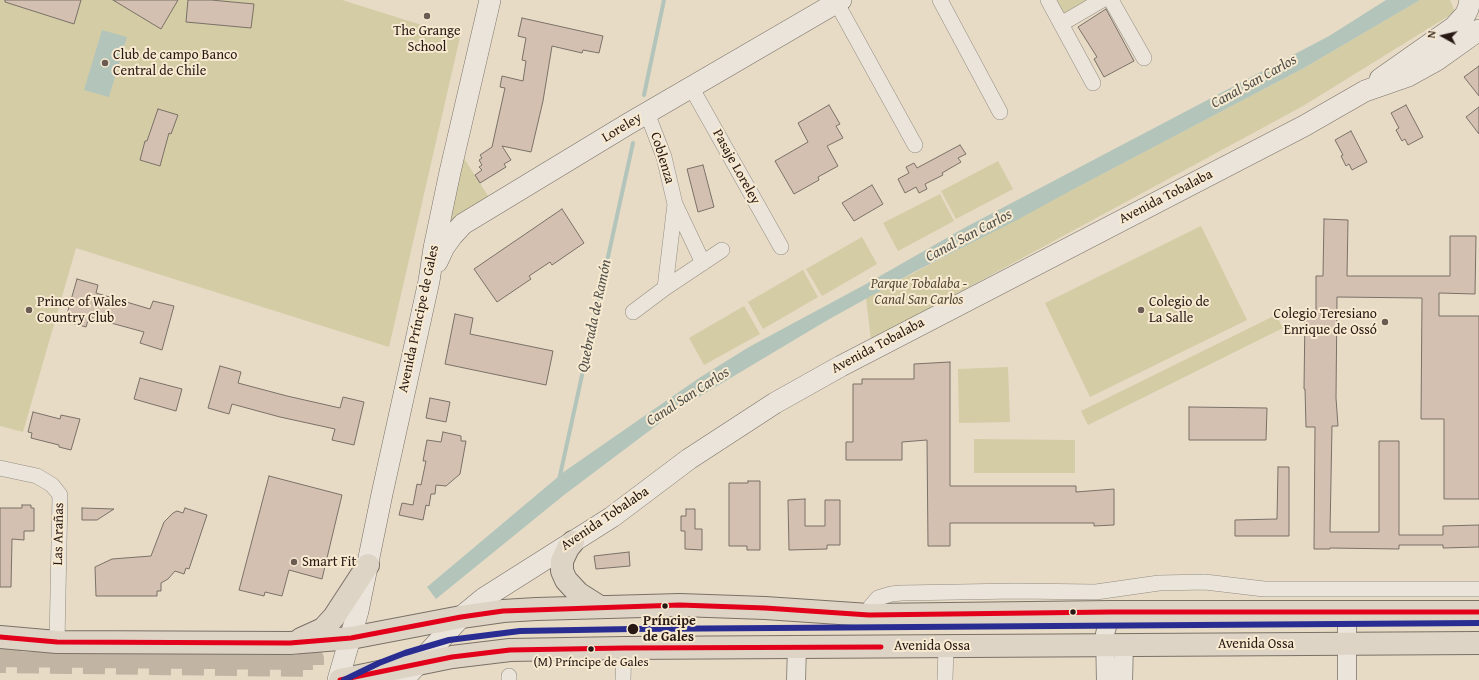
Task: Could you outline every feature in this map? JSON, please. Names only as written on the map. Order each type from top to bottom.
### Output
[{"type":"main road","name":"Avenida Príncipe de Gales","points":[[351,638],[430,281],[434,248],[439,225],[490,0]]},
{"type":"main road","points":[[1365,91],[1412,55],[1454,27],[1465,15],[1470,0]]},
{"type":"main road","name":"Loreley","points":[[430,281],[444,247],[464,224],[640,117],[837,1]]},
{"type":"main road","name":"Avenida Tobalaba","points":[[403,680],[461,617],[484,598],[612,516],[732,430],[808,384],[1304,126],[1365,91],[1391,83],[1414,73],[1437,60],[1479,30]]},
{"type":"main road","points":[[572,542],[562,561],[562,571],[566,580],[578,593],[600,607]]},
{"type":"main road","points":[[290,643],[307,638],[323,629],[334,618],[368,565]]},
{"type":"main road","points":[[0,637],[57,642],[290,643],[351,638],[461,617],[511,611],[680,605],[722,606],[869,615],[1111,612],[1479,612]]},
{"type":"main road","points":[[868,647],[869,615]]},
{"type":"main road","points":[[339,680],[351,638]]},
{"type":"main road","name":"Avenida Ossa","points":[[339,680],[452,657],[510,650],[1479,643]]},
{"type":"street","points":[[940,0],[1000,112]]},
{"type":"street","points":[[1048,0],[1093,84]]},
{"type":"street","points":[[1060,24],[1102,0]]},
{"type":"street","points":[[1111,0],[1144,58]]},
{"type":"street","points":[[837,1],[915,145]]},
{"type":"street","name":"Pasaje Loreley","points":[[691,87],[781,248]]},
{"type":"street","name":"Coblenza","points":[[640,117],[664,157],[675,204],[703,263]]},
{"type":"street","name":"Coblenza","points":[[665,288],[675,204]]},
{"type":"street","points":[[633,312],[665,288],[722,250]]},
{"type":"street","name":"Las Arañas","points":[[0,468],[36,476],[52,485],[60,495],[57,642]]},
{"type":"street","points":[[869,615],[871,606],[878,598],[901,593],[1016,591],[1096,592],[1159,583],[1205,582],[1264,589],[1479,589]]},
{"type":"street","points":[[1347,589],[1347,680]]},
{"type":"street","points":[[1111,612],[1105,634],[1114,645],[1123,680]]},
{"type":"street","points":[[1106,680],[1114,645]]},
{"type":"street","points":[[945,680],[946,646]]},
{"type":"street","points":[[796,680],[797,647]]},
{"type":"street","points":[[624,648],[624,680]]},
{"type":"green space","name":"Club de campo Banco Central de Chile","points":[[0,0],[342,0],[460,37],[389,347],[76,248],[23,432],[0,426]]},
{"type":"green space","points":[[1056,0],[1090,0],[1063,14]]},
{"type":"green space","name":"Parque Tobalaba - Canal San Carlos","points":[[1420,0],[1450,0],[1455,12],[1303,106],[871,340],[866,298],[1304,68]]},
{"type":"green space","points":[[462,155],[490,199],[441,230]]},
{"type":"green space","points":[[998,161],[1013,189],[956,219],[941,191]]},
{"type":"green space","points":[[940,194],[954,221],[898,251],[883,223]]},
{"type":"green space","points":[[1201,226],[1247,320],[1090,397],[1045,303]]},
{"type":"green space","points":[[862,237],[877,264],[822,296],[806,269]]},
{"type":"green space","points":[[803,270],[818,297],[763,329],[748,302]]},
{"type":"green space","points":[[744,306],[760,334],[704,365],[689,338]]},
{"type":"green space","points":[[1276,315],[1283,328],[1088,425],[1081,411]]},
{"type":"green space","points":[[1008,367],[1010,422],[959,423],[958,369]]},
{"type":"green space","points":[[974,439],[1075,440],[1075,473],[974,473]]},
{"type":"water","name":"Canal San Carlos","points":[[1386,0],[1420,0],[1304,68],[1017,220],[914,272],[826,321],[677,410],[564,495],[436,599],[427,587],[565,471],[699,378],[749,347],[866,284],[966,227],[1329,36]]},
{"type":"water","name":"Club de campo Banco Central de Chile","points":[[102,30],[127,37],[109,97],[84,90]]},
{"type":"building","points":[[5,0],[81,0],[74,24],[5,2]]},
{"type":"building","points":[[113,0],[178,0],[161,29]]},
{"type":"building","points":[[188,0],[211,0],[254,4],[251,28],[186,22]]},
{"type":"building","points":[[1106,9],[1134,61],[1104,77],[1094,59],[1097,57],[1078,27]]},
{"type":"building","points":[[522,18],[603,36],[599,53],[583,50],[582,53],[552,46],[543,101],[531,152],[502,146],[511,160],[504,164],[506,167],[480,183],[475,175],[482,170],[479,167],[482,165],[479,160],[482,158],[480,155],[492,147],[505,88],[500,87],[502,76],[523,81],[526,61],[522,60],[526,38],[518,36]]},
{"type":"building","points":[[1479,66],[1479,96],[1464,77]]},
{"type":"building","points":[[829,105],[840,124],[836,126],[843,138],[827,146],[838,166],[818,177],[819,180],[794,194],[775,161],[808,142],[798,123]]},
{"type":"building","points":[[1406,105],[1423,137],[1408,145],[1405,139],[1402,141],[1396,130],[1399,128],[1391,113]]},
{"type":"building","points":[[1479,107],[1479,134],[1466,117]]},
{"type":"building","points":[[158,109],[178,115],[171,134],[169,133],[160,166],[140,160],[145,141],[147,141]]},
{"type":"building","points":[[1351,131],[1367,162],[1352,170],[1349,164],[1346,166],[1341,156],[1343,155],[1335,140]]},
{"type":"building","points":[[960,145],[966,154],[958,158],[961,162],[942,173],[943,175],[925,184],[927,189],[919,193],[916,187],[905,193],[898,179],[909,173],[906,167],[914,163],[917,168]]},
{"type":"building","points":[[703,165],[714,207],[698,212],[687,169]]},
{"type":"building","points":[[872,185],[883,204],[854,221],[842,203]]},
{"type":"building","points":[[562,209],[584,243],[552,265],[550,262],[529,276],[531,279],[497,302],[474,269]]},
{"type":"building","points":[[1324,219],[1348,220],[1347,276],[1450,276],[1450,236],[1476,236],[1475,294],[1439,293],[1439,316],[1479,316],[1479,499],[1444,499],[1444,419],[1421,419],[1422,298],[1337,297],[1336,398],[1338,426],[1332,426],[1330,532],[1379,532],[1379,441],[1399,441],[1399,535],[1443,535],[1443,526],[1479,525],[1479,547],[1443,548],[1443,545],[1399,545],[1399,549],[1314,549],[1315,427],[1306,427],[1304,389],[1305,313],[1316,313],[1316,276],[1323,276]]},
{"type":"building","points":[[77,279],[98,285],[96,293],[150,309],[153,301],[174,306],[162,350],[140,343],[144,332],[89,317],[86,327],[65,321]]},
{"type":"building","points":[[455,314],[473,318],[470,334],[553,351],[546,385],[445,364]]},
{"type":"building","points":[[950,362],[950,486],[1076,486],[1076,492],[1114,489],[1114,525],[1094,526],[1094,523],[950,523],[950,546],[928,546],[927,440],[902,442],[902,460],[846,460],[846,442],[853,442],[853,384],[862,384],[862,379],[914,379],[914,364]]},
{"type":"building","points":[[220,366],[241,372],[238,383],[287,396],[340,408],[343,397],[364,402],[354,445],[332,440],[335,429],[280,417],[232,404],[229,414],[208,408]]},
{"type":"building","points":[[140,378],[182,389],[176,411],[134,399]]},
{"type":"building","points":[[430,398],[450,402],[446,422],[426,418]]},
{"type":"building","points":[[1189,407],[1267,408],[1266,440],[1189,440]]},
{"type":"building","points":[[33,412],[60,419],[61,415],[80,419],[71,450],[59,447],[59,445],[31,438],[32,433],[28,432]]},
{"type":"building","points":[[443,432],[461,436],[461,441],[466,441],[460,474],[446,486],[436,485],[435,494],[431,494],[429,506],[426,505],[423,520],[399,515],[402,503],[413,505],[417,484],[421,485],[426,461],[423,461],[427,440],[441,442]]},
{"type":"building","points":[[1278,467],[1289,467],[1289,536],[1235,536],[1235,520],[1277,519]]},
{"type":"building","points":[[269,476],[342,495],[322,579],[289,570],[282,596],[265,592],[264,596],[239,590]]},
{"type":"building","points":[[748,481],[760,481],[760,550],[747,550],[747,546],[729,546],[729,483],[748,483]]},
{"type":"building","points":[[805,499],[805,526],[825,526],[825,500],[840,500],[840,545],[827,545],[827,549],[789,550],[788,500]]},
{"type":"building","points":[[22,505],[31,505],[31,508],[34,508],[34,531],[24,531],[24,540],[12,539],[11,587],[0,587],[0,508],[22,508]]},
{"type":"building","points":[[82,508],[114,509],[97,520],[82,520]]},
{"type":"building","points":[[185,508],[207,515],[189,569],[186,568],[184,574],[175,571],[168,579],[161,583],[161,591],[157,591],[157,596],[96,596],[95,567],[112,559],[151,556],[164,522],[177,511],[183,513]]},
{"type":"building","points":[[686,509],[695,509],[695,529],[702,529],[702,550],[685,549],[685,531],[681,531],[681,516],[686,516]]},
{"type":"building","points":[[629,552],[630,566],[596,569],[594,556]]},
{"type":"waterway","name":"Quebrada de Ramón","points":[[644,95],[664,0]]},
{"type":"waterway","name":"Quebrada de Ramón","points":[[559,480],[633,143]]},
{"type":"tunnel","points":[[0,656],[313,659],[313,666],[0,662]]},
{"type":"transit line","points":[[0,637],[57,642],[290,643],[351,638],[461,617],[503,611],[680,605],[765,608],[869,615],[1111,612],[1479,612]]},
{"type":"transit line","points":[[344,680],[379,663],[405,653],[449,640],[520,631],[1479,623]]},
{"type":"transit line","points":[[340,680],[452,657],[510,650],[881,647]]},
{"type":"place","name":"The Grange School","points":[[427,16]]},
{"type":"place","name":"Club de campo Banco Central de Chile","points":[[105,63]]},
{"type":"place","name":"Prince of Wales Country Club","points":[[29,310]]},
{"type":"place","name":"Colegio de La Salle","points":[[1141,310]]},
{"type":"place","name":"Colegio Teresiano Enrique de Ossó","points":[[1385,322]]},
{"type":"place","name":"Smart Fit","points":[[294,562]]},
{"type":"place","name":"Príncipe de Gales","points":[[633,629]]},
{"type":"place","name":"(M) Príncipe de Gales","points":[[591,649]]}]
